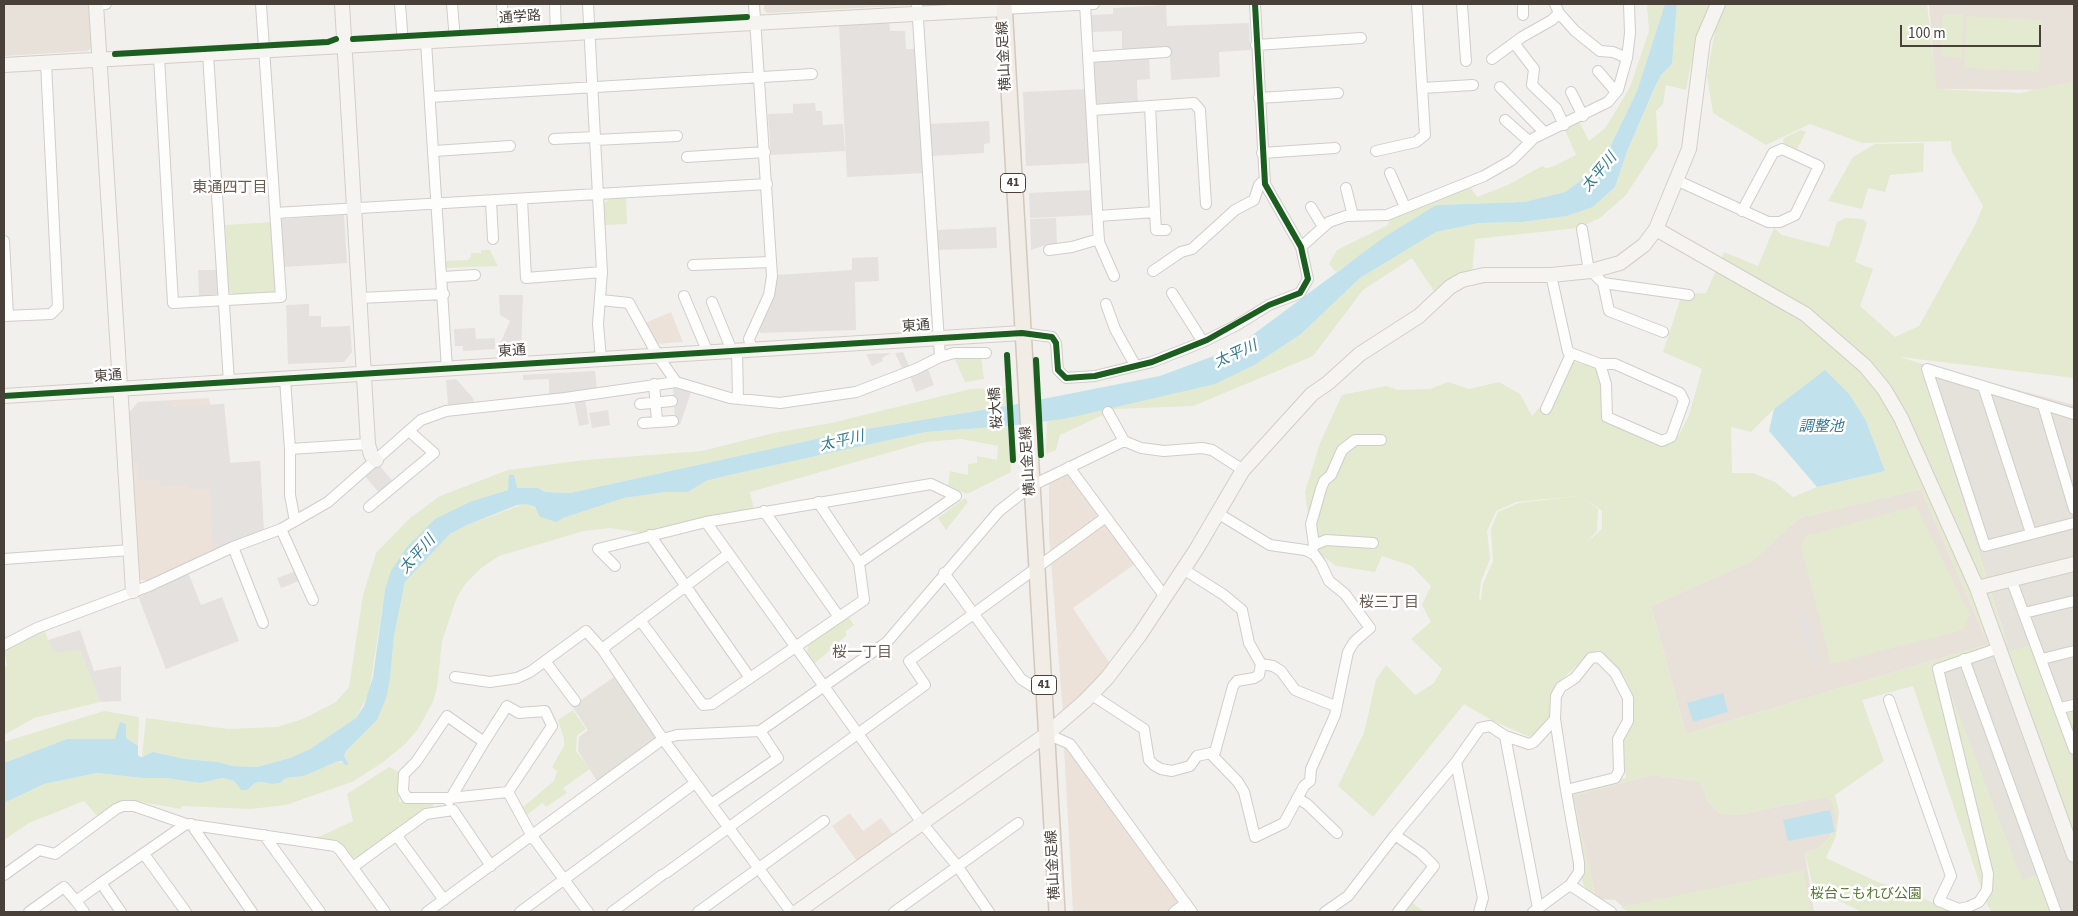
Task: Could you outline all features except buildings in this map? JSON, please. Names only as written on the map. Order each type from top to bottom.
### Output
[{"type":"main road","name":"横山金足線","points":[[1002,5],[1047,734],[1056,912]]},
{"type":"street","points":[[99,4],[99,60],[134,591]]},
{"type":"street","points":[[158,57],[173,303],[282,297],[262,4]]},
{"type":"street","points":[[342,4],[368,444],[371,455],[376,460]]},
{"type":"street","points":[[400,4],[403,44]]},
{"type":"street","points":[[452,4],[455,40]]},
{"type":"street","points":[[502,4],[504,37]]},
{"type":"street","points":[[556,4],[556,34]]},
{"type":"street","points":[[588,4],[602,272],[598,324],[601,359]]},
{"type":"street","points":[[752,350],[749,339],[769,295],[772,282],[766,152],[754,4]]},
{"type":"street","points":[[4,65],[755,23],[917,9],[1002,5],[1088,4],[1099,239],[1114,276]]},
{"type":"street","points":[[1022,333],[1052,337],[1056,343],[1058,370],[1066,378],[1095,376],[1152,362],[1203,342],[1237,325],[1269,305],[1300,293],[1308,279],[1301,247],[1265,184],[1264,179],[1254,4]]},
{"type":"street","points":[[1376,151],[1416,142],[1425,135],[1417,4]]},
{"type":"street","points":[[1462,4],[1466,61]]},
{"type":"street","points":[[1523,4],[1523,15]]},
{"type":"street","points":[[1301,247],[1329,222],[1353,216],[1387,215],[1484,176],[1512,160],[1530,142],[1545,133],[1564,126],[1608,102],[1616,92],[1627,58],[1630,33],[1629,4]]},
{"type":"street","points":[[797,912],[1047,734],[1092,694],[1139,636],[1219,514],[1243,470],[1312,394],[1328,383],[1360,354],[1419,316],[1450,287],[1462,280],[1478,276],[1551,276],[1590,271],[1620,263],[1644,246],[1656,229],[1692,134],[1703,39],[1718,4]]},
{"type":"street","points":[[1492,59],[1552,20],[1557,8],[1575,31],[1600,51],[1613,52],[1627,58]]},
{"type":"street","points":[[917,9],[940,357]]},
{"type":"street","points":[[1256,45],[1360,38]]},
{"type":"street","points":[[426,42],[443,276],[447,369]]},
{"type":"street","points":[[1514,43],[1534,69],[1532,85],[1556,108],[1564,126]]},
{"type":"street","points":[[1089,57],[1166,52]]},
{"type":"street","points":[[208,54],[229,382]]},
{"type":"street","points":[[4,241],[6,316],[51,314],[58,307],[46,63]]},
{"type":"street","points":[[1598,72],[1616,92]]},
{"type":"street","points":[[430,97],[591,89],[812,74]]},
{"type":"street","points":[[1422,88],[1474,85]]},
{"type":"street","points":[[1500,87],[1545,133]]},
{"type":"street","points":[[1571,92],[1582,116]]},
{"type":"street","points":[[1259,98],[1338,93]]},
{"type":"street","points":[[1093,110],[1194,103],[1200,110],[1206,204]]},
{"type":"street","points":[[1150,106],[1156,230],[1166,230]]},
{"type":"street","points":[[1505,120],[1530,142]]},
{"type":"street","points":[[554,139],[677,136]]},
{"type":"street","points":[[434,151],[510,146]]},
{"type":"street","points":[[1262,152],[1336,148]]},
{"type":"street","points":[[1676,180],[1742,211],[1768,222],[1780,222],[1795,215],[1819,166],[1782,149],[1773,153],[1742,211]]},
{"type":"street","points":[[687,157],[766,152]]},
{"type":"street","points":[[1390,173],[1406,207]]},
{"type":"street","points":[[1153,271],[1181,252],[1192,249],[1235,210],[1254,200],[1259,186],[1264,179]]},
{"type":"street","points":[[275,213],[767,184]]},
{"type":"street","points":[[1346,188],[1353,216]]},
{"type":"street","points":[[522,199],[526,278],[602,272]]},
{"type":"street","points":[[491,201],[493,239]]},
{"type":"street","points":[[1311,207],[1323,228]]},
{"type":"street","points":[[1098,216],[1156,212]]},
{"type":"street","points":[[1582,229],[1590,271],[1603,283],[1689,295]]},
{"type":"street","points":[[1656,229],[1805,314],[1865,366],[1884,389],[1901,418],[1977,588],[2074,855]]},
{"type":"street","points":[[1049,250],[1072,247],[1099,239]]},
{"type":"street","points":[[693,265],[771,262]]},
{"type":"street","points":[[443,276],[475,275]]},
{"type":"street","points":[[1551,276],[1568,352],[1600,364],[1614,364],[1680,393],[1684,401],[1672,437],[1662,441],[1607,417],[1606,384],[1600,364]]},
{"type":"street","points":[[1603,283],[1609,311],[1663,332]]},
{"type":"street","points":[[1172,293],[1203,342]]},
{"type":"street","points":[[360,298],[444,294]]},
{"type":"street","points":[[684,296],[708,353]]},
{"type":"street","points":[[601,300],[629,303],[658,356],[676,382]]},
{"type":"street","points":[[712,302],[734,351],[738,399]]},
{"type":"street","points":[[1106,304],[1115,329],[1136,365]]},
{"type":"street","name":"東通","points":[[4,396],[1022,333]]},
{"type":"street","points":[[4,646],[37,628],[134,591],[234,547],[281,529],[328,502],[421,420],[446,411],[565,398],[676,382],[701,391],[738,399],[780,403],[849,394],[916,370],[940,357],[954,353],[986,353]]},
{"type":"street","points":[[1546,409],[1571,354]]},
{"type":"street","points":[[2074,414],[1927,370],[1985,546],[2074,523]]},
{"type":"street","points":[[285,379],[290,449],[290,495],[295,521]]},
{"type":"street","points":[[654,384],[656,421]]},
{"type":"street","points":[[1983,386],[2031,533]]},
{"type":"street","points":[[640,404],[672,401]]},
{"type":"street","points":[[2042,405],[2074,508]]},
{"type":"street","points":[[1108,412],[1124,441],[1141,448],[1164,451],[1202,448],[1212,450],[1243,470]]},
{"type":"street","points":[[643,423],[673,420]]},
{"type":"street","points":[[369,507],[434,453],[409,431]]},
{"type":"street","points":[[1210,753],[1238,782],[1244,792],[1255,838],[1284,823],[1297,798],[1312,777],[1311,768],[1335,715],[1335,706],[1344,680],[1348,652],[1354,642],[1370,628],[1345,594],[1329,581],[1313,549],[1311,524],[1324,481],[1331,475],[1342,450],[1355,440],[1381,440]]},
{"type":"street","points":[[427,912],[663,739],[677,734],[760,731],[887,642],[944,573],[999,511],[1031,486],[1124,441]]},
{"type":"street","points":[[290,449],[368,444]]},
{"type":"street","points":[[1069,467],[1164,597]]},
{"type":"street","points":[[615,566],[598,549],[706,522],[931,484],[956,496],[859,562]]},
{"type":"street","points":[[640,620],[704,704],[712,704],[864,600],[859,562],[818,502]]},
{"type":"street","points":[[764,511],[839,617]]},
{"type":"street","points":[[1219,514],[1270,545],[1313,549],[1326,540],[1373,543]]},
{"type":"street","points":[[612,912],[728,826],[858,735],[925,685],[909,661],[1106,517]]},
{"type":"street","points":[[706,522],[727,555],[794,648],[922,823],[958,867],[989,912]]},
{"type":"street","points":[[281,529],[313,600]]},
{"type":"street","points":[[650,535],[750,678]]},
{"type":"street","points":[[234,547],[263,623]]},
{"type":"street","points":[[4,559],[131,550]]},
{"type":"street","points":[[602,649],[727,555]]},
{"type":"street","points":[[1977,588],[2074,564]]},
{"type":"street","points":[[1092,694],[1144,729],[1150,760],[1154,765],[1172,771],[1190,766],[1198,756],[1215,752],[1233,686],[1237,681],[1254,678],[1259,675],[1261,664],[1250,643],[1242,610],[1224,595],[1183,569]]},
{"type":"street","points":[[944,573],[1021,679],[1032,686],[1044,689]]},
{"type":"street","points":[[2011,579],[2074,749]]},
{"type":"street","points":[[2024,613],[2074,601]]},
{"type":"street","points":[[455,677],[502,682],[530,672],[586,631],[602,649],[663,739],[791,912]]},
{"type":"street","points":[[1889,700],[1952,876],[1939,901],[1959,911],[1979,902],[1987,890],[1988,882],[1938,674],[1940,667],[1999,648]]},
{"type":"street","points":[[2042,659],[2074,651]]},
{"type":"street","points":[[1505,736],[1536,910],[1570,885],[1579,872],[1566,790],[1555,719],[1556,696],[1561,688],[1575,678],[1591,658],[1599,657],[1608,664],[1620,681],[1629,705],[1628,721],[1618,739],[1619,771],[1616,778],[1566,790]]},
{"type":"street","points":[[1964,659],[2056,912]]},
{"type":"street","points":[[545,661],[575,701]]},
{"type":"street","points":[[1261,664],[1273,666],[1281,671],[1295,690],[1335,706]]},
{"type":"street","points":[[2060,708],[2074,705]]},
{"type":"street","points":[[447,811],[450,798],[507,706],[519,713],[545,711],[552,726],[508,792]]},
{"type":"street","points":[[484,742],[447,716],[416,762],[404,774],[403,791],[407,798],[450,798],[508,792]]},
{"type":"street","points":[[1325,912],[1348,896],[1395,835],[1456,762],[1480,728],[1490,726],[1505,736],[1529,744],[1534,742],[1555,719]]},
{"type":"street","points":[[711,804],[778,758],[760,731]]},
{"type":"street","points":[[1047,734],[1070,744],[1192,912]]},
{"type":"street","points":[[1456,762],[1483,898],[1479,912]]},
{"type":"street","points":[[520,912],[695,783]]},
{"type":"street","points":[[508,792],[532,836],[588,912]]},
{"type":"street","points":[[1297,798],[1307,804],[1337,833]]},
{"type":"street","points":[[4,875],[39,850],[55,854],[123,806],[134,806],[188,824],[335,846],[353,867],[385,912]]},
{"type":"street","points":[[353,867],[426,814],[453,810],[490,866]]},
{"type":"street","points":[[698,912],[824,821]]},
{"type":"street","points":[[894,912],[1018,823]]},
{"type":"street","points":[[76,901],[188,824]]},
{"type":"street","points":[[188,824],[252,912]]},
{"type":"street","points":[[264,835],[320,912]]},
{"type":"street","points":[[1395,835],[1421,853],[1434,866],[1398,912]]},
{"type":"street","points":[[397,836],[444,900]]},
{"type":"street","points":[[144,854],[186,912]]},
{"type":"street","points":[[101,883],[121,912]]},
{"type":"street","points":[[1570,885],[1611,912]]},
{"type":"street","points":[[29,912],[64,887],[84,912]]},
{"type":"street","points":[[1174,912],[1186,903]]},
{"type":"shaded area","points":[[4,4],[91,4],[94,46],[88,51],[4,56]]},
{"type":"shaded area","points":[[764,4],[914,5],[767,13],[764,10]]},
{"type":"shaded area","points":[[1929,4],[2074,4],[2074,90],[1936,89]]},
{"type":"shaded area","points":[[1166,5],[1167,26],[1249,23],[1250,50],[1219,52],[1220,77],[1171,80],[1170,56],[1149,57],[1150,79],[1137,80],[1138,104],[1101,106],[1096,102],[1094,63],[1097,60],[1122,59],[1122,31],[1092,32],[1092,15],[1113,14],[1113,8]]},
{"type":"shaded area","points":[[889,22],[890,31],[905,31],[906,49],[917,49],[924,173],[847,177],[839,25]]},
{"type":"shaded area","points":[[1087,89],[1090,163],[1026,166],[1023,92]]},
{"type":"shaded area","points":[[815,103],[816,111],[822,111],[823,125],[843,124],[845,151],[771,155],[768,114],[793,113],[793,104]]},
{"type":"shaded area","points":[[989,121],[990,143],[984,144],[984,153],[931,156],[929,124]]},
{"type":"shaded area","points":[[1092,190],[1093,215],[1030,218],[1029,193]]},
{"type":"shaded area","points":[[344,215],[347,263],[284,267],[281,219]]},
{"type":"shaded area","points":[[1056,218],[1057,245],[1046,245],[1031,250],[1030,219]]},
{"type":"shaded area","points":[[996,227],[997,248],[938,250],[937,230]]},
{"type":"shaded area","points":[[878,257],[879,281],[855,282],[856,330],[760,333],[759,328],[774,292],[777,275],[852,270],[852,258]]},
{"type":"shaded area","points":[[198,270],[220,270],[221,293],[218,297],[199,297]]},
{"type":"shaded area","points":[[499,295],[523,295],[521,352],[496,353],[510,321],[500,315]]},
{"type":"shaded area","points":[[309,304],[309,316],[321,316],[321,327],[350,326],[352,352],[344,362],[288,364],[286,305]]},
{"type":"shaded area","points":[[671,312],[683,342],[655,344],[643,324]]},
{"type":"shaded area","points":[[475,328],[476,339],[495,338],[495,349],[463,351],[463,346],[455,346],[454,329]]},
{"type":"shaded area","points":[[903,352],[910,368],[903,370],[895,353]]},
{"type":"shaded area","points":[[891,353],[882,358],[883,361],[872,366],[866,354]]},
{"type":"shaded area","points":[[1919,363],[2074,405],[2074,912],[2049,912],[2036,875],[2022,881],[1954,703],[1942,663],[2007,643]]},
{"type":"shaded area","points":[[928,369],[934,385],[916,392],[910,376]]},
{"type":"shaded area","points":[[595,371],[597,390],[549,395],[549,379],[523,380],[523,375]]},
{"type":"shaded area","points":[[456,379],[473,398],[474,403],[448,405],[446,380]]},
{"type":"shaded area","points":[[673,385],[691,392],[680,425],[675,424]]},
{"type":"shaded area","points":[[209,398],[210,405],[224,404],[230,463],[260,461],[264,533],[149,582],[139,579],[129,413],[138,402]]},
{"type":"shaded area","points":[[585,399],[589,424],[579,426],[574,400]]},
{"type":"shaded area","points":[[172,401],[172,407],[224,404],[230,463],[260,461],[264,533],[213,553],[210,489],[191,489],[187,485],[160,487],[159,480],[138,481],[138,462],[132,462],[129,413],[138,402]]},
{"type":"shaded area","points":[[608,410],[610,425],[592,428],[589,413]]},
{"type":"shaded area","points":[[379,465],[395,484],[381,495],[365,476]]},
{"type":"shaded area","points":[[1049,472],[1068,474],[1135,564],[1073,608],[1111,665],[1063,714],[1049,536]]},
{"type":"shaded area","points":[[1921,489],[1988,644],[1686,734],[1651,606],[1752,561],[1799,518]]},
{"type":"shaded area","points":[[296,571],[299,581],[281,588],[277,578]]},
{"type":"shaded area","points":[[188,572],[201,605],[222,597],[239,641],[166,669],[138,596]]},
{"type":"shaded area","points":[[1807,614],[1820,661],[1812,664],[1799,617]]},
{"type":"shaded area","points":[[80,630],[94,671],[121,666],[121,701],[100,702],[80,650],[54,652],[48,640]]},
{"type":"shaded area","points":[[617,675],[661,739],[599,784],[578,751],[579,737],[588,730],[572,706]]},
{"type":"shaded area","points":[[1064,747],[1067,747],[1177,900],[1176,906],[1168,912],[1073,912]]},
{"type":"shaded area","points":[[1651,775],[1700,781],[1709,803],[1720,813],[1737,815],[1824,797],[1832,801],[1837,817],[1835,828],[1829,838],[1817,849],[1805,853],[1814,912],[1629,912],[1615,900],[1596,899],[1573,796]]},
{"type":"shaded area","points":[[850,813],[863,831],[881,818],[896,838],[859,864],[832,826]]},
{"type":"green space","points":[[1647,4],[1665,4],[1637,91],[1601,166],[1565,192],[1524,202],[1436,205],[1336,272],[1329,264],[1337,250],[1388,225],[1390,216],[1469,185],[1477,197],[1508,185],[1542,166],[1546,168],[1552,167],[1576,155],[1564,128],[1579,121],[1589,141],[1605,128],[1630,87],[1649,31]]},
{"type":"green space","points":[[1677,4],[1710,4],[1694,49],[1686,90],[1666,85],[1663,104],[1656,111],[1658,146],[1626,195],[1600,218],[1578,228],[1475,239],[1472,272],[1434,291],[1412,258],[1363,290],[1313,356],[1193,406],[1116,409],[1060,435],[1056,450],[1046,454],[1047,421],[1064,419],[1261,361],[1301,334],[1360,278],[1436,232],[1479,223],[1522,222],[1567,216],[1593,207],[1615,187],[1628,149],[1661,75],[1672,64]]},
{"type":"green space","name":"桜台こもれび公園","points":[[1725,4],[1927,4],[1937,89],[2020,93],[2074,81],[2074,378],[1900,357],[1919,363],[2007,644],[1942,663],[1954,703],[2022,880],[2036,875],[2049,912],[1992,912],[1987,905],[1913,686],[1862,700],[1884,761],[1835,795],[1839,812],[1836,836],[1826,858],[1878,882],[1907,891],[1954,912],[1862,912],[1813,888],[1805,853],[1817,849],[1829,838],[1835,828],[1837,817],[1832,801],[1824,797],[1737,815],[1720,813],[1709,803],[1700,781],[1651,775],[1573,796],[1596,899],[1588,896],[1579,872],[1566,790],[1626,778],[1622,748],[1625,735],[1633,725],[1634,698],[1624,676],[1599,650],[1589,654],[1556,685],[1551,695],[1550,720],[1530,737],[1493,721],[1464,704],[1373,817],[1338,786],[1364,733],[1376,680],[1386,665],[1415,695],[1434,683],[1442,669],[1411,639],[1431,622],[1422,605],[1431,586],[1412,566],[1382,556],[1375,572],[1336,566],[1312,548],[1305,492],[1320,443],[1342,395],[1386,386],[1398,390],[1430,389],[1448,382],[1469,389],[1499,382],[1520,394],[1532,416],[1550,396],[1567,359],[1592,365],[1603,378],[1606,421],[1657,444],[1678,437],[1689,415],[1702,369],[1663,352],[1682,294],[1706,293],[1724,252],[1758,266],[1774,228],[1782,235],[1829,247],[1837,222],[1846,218],[1863,219],[1867,223],[1855,262],[1873,269],[1860,306],[1895,337],[1919,326],[1974,227],[1983,206],[1952,152],[1951,141],[1862,143],[1810,124],[1766,145],[1713,113],[1707,76],[1718,13]],"holes":[[[1825,371],[1866,421],[1885,471],[1817,487],[1793,497],[1775,482],[1753,473],[1732,473],[1731,427],[1751,432],[1774,409]],[[1921,489],[1988,644],[1686,734],[1651,606],[1752,561],[1799,518]],[[1579,496],[1519,503],[1498,512],[1491,529],[1493,561],[1483,584],[1481,601],[1479,599],[1481,581],[1490,559],[1487,531],[1496,511],[1516,502]],[[1581,496],[1602,511],[1602,529],[1586,543],[1597,531],[1598,509]]]},
{"type":"green space","points":[[1943,14],[1963,14],[1962,58],[1941,56]]},
{"type":"green space","points":[[1967,16],[2042,20],[2039,72],[1964,68]]},
{"type":"green space","points":[[1801,130],[1806,132],[1797,149],[1783,143],[1784,138]]},
{"type":"green space","points":[[1924,143],[1923,172],[1890,175],[1885,192],[1868,188],[1862,209],[1828,201],[1853,157],[1875,144]]},
{"type":"green space","points":[[626,198],[627,224],[605,225],[604,204],[609,199]]},
{"type":"green space","points":[[273,222],[277,289],[272,294],[237,296],[229,292],[225,225]]},
{"type":"green space","points":[[481,250],[490,250],[498,266],[444,268],[444,261],[468,260],[471,257],[471,253],[481,253]]},
{"type":"green space","points":[[981,356],[984,379],[965,382],[954,357]]},
{"type":"green space","points":[[1006,388],[1007,406],[848,432],[570,493],[545,492],[538,488],[516,488],[514,475],[508,490],[472,501],[385,590],[369,693],[356,718],[310,749],[290,758],[257,767],[232,766],[153,752],[142,757],[146,718],[228,729],[277,727],[303,719],[336,702],[349,687],[363,595],[376,553],[410,518],[440,496],[508,470],[585,460],[702,451],[774,433],[831,423],[971,389]]},
{"type":"green space","points":[[1008,426],[1011,472],[967,494],[948,486],[950,471],[968,475],[968,464],[977,463],[977,456],[997,460],[998,446],[961,439],[926,442],[750,492],[754,510],[643,533],[610,528],[584,531],[499,556],[481,568],[466,583],[457,597],[442,641],[437,688],[433,702],[418,729],[405,744],[382,763],[354,781],[286,805],[251,809],[182,806],[181,809],[130,800],[120,802],[99,818],[84,801],[29,823],[4,840],[4,803],[44,784],[97,773],[142,778],[166,778],[200,783],[223,778],[234,781],[241,790],[247,790],[255,783],[280,783],[286,778],[304,776],[336,762],[349,763],[344,756],[346,751],[377,720],[390,679],[394,636],[405,582],[450,534],[467,525],[526,503],[557,522],[563,518],[624,498],[665,492],[688,492],[706,481],[725,476],[926,432]]},
{"type":"green space","points":[[965,498],[968,502],[946,530],[938,518]]},
{"type":"green space","points":[[1916,506],[1970,615],[1963,630],[1831,664],[1801,546],[1806,536]]},
{"type":"green space","points":[[848,616],[854,625],[845,632],[847,635],[814,664],[807,653],[808,645]]},
{"type":"green space","points":[[44,629],[48,640],[80,650],[100,702],[34,718],[4,735],[4,670],[7,665],[4,649]]},
{"type":"green space","points":[[2031,645],[2074,764],[2074,837],[2004,653]]},
{"type":"green space","points":[[2074,709],[2074,735],[2067,715],[2070,710]]},
{"type":"green space","points":[[573,710],[586,729],[577,735],[576,751],[590,769],[563,788],[567,793],[546,807],[542,803],[527,815],[523,807],[554,781],[557,771],[552,767],[564,746],[564,739],[558,720]]},
{"type":"green space","points":[[104,711],[139,717],[138,746],[126,738],[126,724],[115,739],[67,739],[4,763],[4,742]]},
{"type":"green space","points":[[389,767],[399,772],[399,802],[431,802],[434,806],[424,809],[358,858],[351,857],[342,844],[307,838],[321,836],[353,821],[347,794]]},
{"type":"green space","points":[[1803,870],[1812,912],[1628,912],[1621,907]]},
{"type":"green space","points":[[1411,902],[1425,912],[1404,912]]},
{"type":"water","name":"太平川","points":[[1665,4],[1677,4],[1672,64],[1661,75],[1656,85],[1628,149],[1615,187],[1593,207],[1567,216],[1522,222],[1479,223],[1436,232],[1360,278],[1301,334],[1256,364],[1215,384],[1064,419],[1008,426],[926,432],[725,476],[706,481],[688,492],[665,492],[624,498],[563,518],[557,522],[540,517],[535,507],[526,504],[517,505],[467,525],[450,534],[405,582],[394,636],[390,679],[386,698],[377,720],[346,751],[344,756],[349,764],[345,765],[342,761],[336,762],[304,776],[286,778],[280,783],[255,783],[247,790],[241,790],[234,781],[223,778],[200,783],[166,778],[142,778],[97,773],[44,784],[4,803],[4,763],[67,739],[115,739],[120,722],[126,724],[126,738],[138,746],[138,756],[142,757],[153,752],[232,766],[257,767],[290,758],[310,749],[356,718],[364,706],[373,677],[385,590],[391,571],[407,547],[435,519],[472,501],[508,490],[509,475],[514,475],[517,488],[538,488],[545,492],[570,493],[848,432],[1007,406],[1160,376],[1235,348],[1383,238],[1436,205],[1524,202],[1565,192],[1601,166],[1637,91]]},
{"type":"water","name":"調整池","points":[[1825,370],[1849,394],[1866,421],[1885,471],[1817,487],[1769,431],[1774,409]]},
{"type":"water","points":[[1723,693],[1728,712],[1693,722],[1687,703]]},
{"type":"water","points":[[1830,810],[1835,832],[1788,841],[1783,820]]},
{"type":"cycle path","points":[[4,396],[1022,333],[1052,337],[1056,343],[1058,370],[1066,378],[1095,376],[1152,362],[1207,340],[1269,305],[1300,293],[1308,279],[1301,247],[1265,184],[1255,4]]},
{"type":"cycle path","name":"通学路","points":[[353,39],[747,17]]},
{"type":"cycle path","points":[[115,54],[328,42],[336,39]]},
{"type":"cycle path","name":"桜大橋","points":[[1007,355],[1013,460]]},
{"type":"cycle path","points":[[1036,360],[1041,455]]},
{"type":"district","name":"東通四丁目","points":[[230,189]]},
{"type":"district","name":"桜三丁目","points":[[1389,604]]},
{"type":"district","name":"桜一丁目","points":[[862,654]]}]
